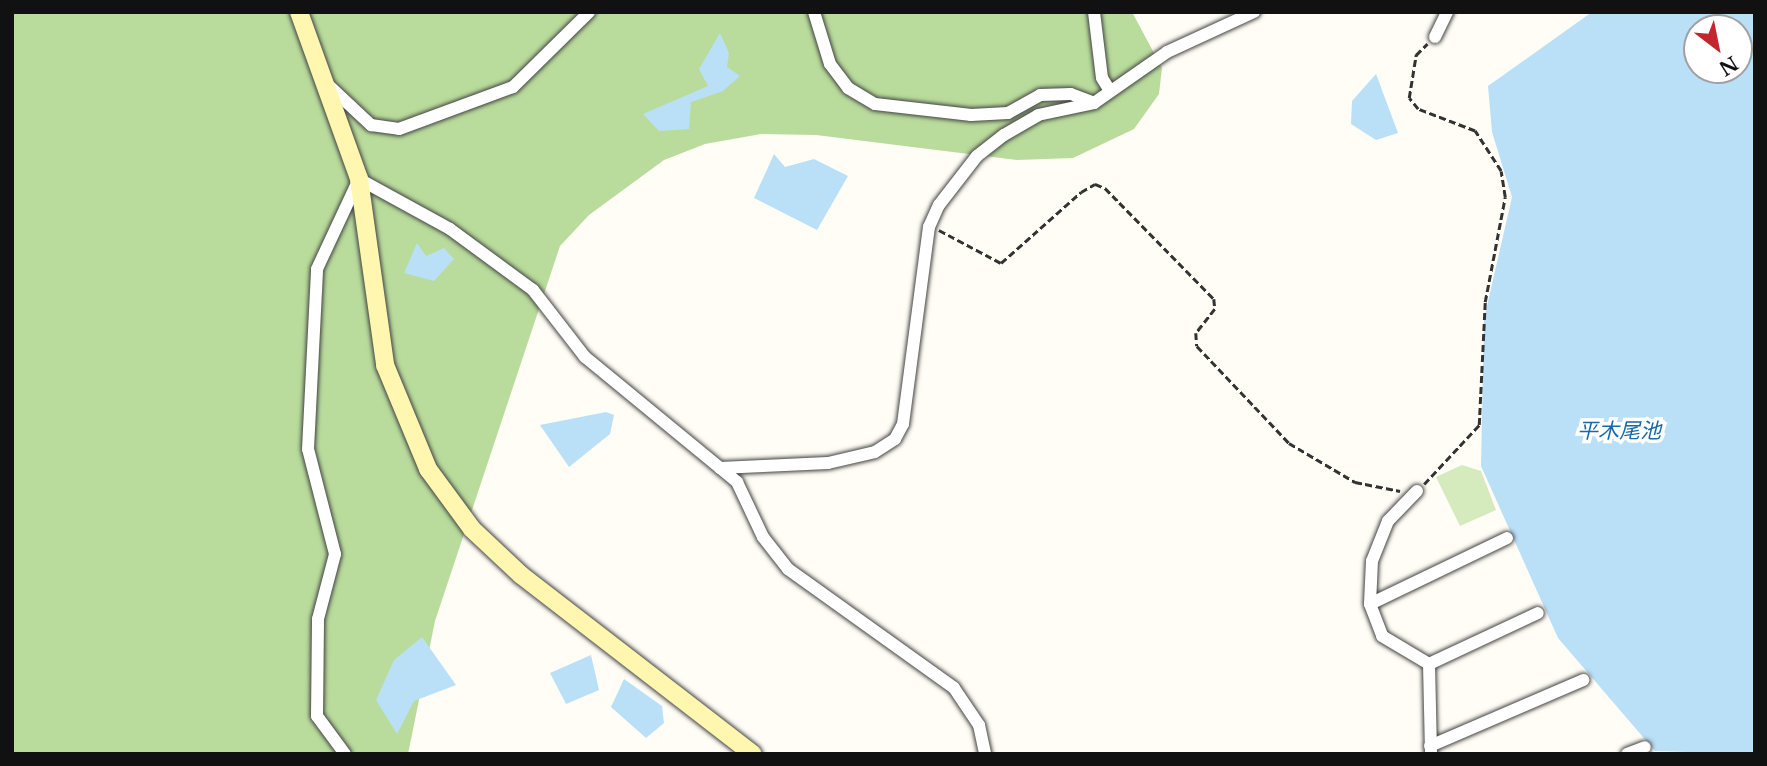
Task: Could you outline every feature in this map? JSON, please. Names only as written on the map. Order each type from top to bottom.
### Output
[{"type":"street","points":[[299,12],[359,179],[385,366],[416,448],[446,497],[521,575],[753,754]]},
{"type":"street","points":[[323,81],[372,125],[399,129],[513,86],[589,12]]},
{"type":"street","points":[[814,12],[830,64],[848,88],[875,104],[971,115],[1008,113],[1040,95],[1070,94],[1094,103]]},
{"type":"street","points":[[1094,12],[1102,78],[1110,91]]},
{"type":"street","points":[[720,468],[828,463],[875,452],[895,439],[904,424],[929,227],[951,184],[1004,135],[1038,115],[1094,103],[1167,52],[1254,12]]},
{"type":"street","points":[[1435,37],[1447,12]]},
{"type":"street","points":[[359,179],[509,269],[585,358],[634,393],[686,447],[737,482],[763,537],[788,569],[954,688],[979,725],[985,754]]},
{"type":"street","points":[[345,754],[317,716],[318,619],[335,554],[308,449],[317,269],[359,179]]},
{"type":"street","points":[[1417,491],[1388,521],[1373,561],[1370,604],[1382,636],[1430,664]]},
{"type":"street","points":[[1370,604],[1507,538]]},
{"type":"street","points":[[1430,664],[1538,613]]},
{"type":"street","points":[[1430,664],[1431,750],[1583,680]]},
{"type":"street","points":[[1627,754],[1645,747]]},
{"type":"path","points":[[929,227],[1001,263],[1081,192],[1095,184],[1105,188],[1214,299],[1215,309],[1196,333],[1197,346],[1289,443],[1355,482],[1417,491],[1479,425],[1485,302],[1505,197],[1501,171],[1475,131],[1418,109],[1409,99],[1416,55],[1435,37]]},
{"type":"green space","points":[[12,12],[1132,12],[1162,68],[1159,94],[1134,129],[1073,158],[1017,160],[816,135],[761,134],[705,144],[664,160],[589,215],[560,246],[435,621],[408,754],[12,754]]},
{"type":"green space","points":[[1462,465],[1481,471],[1496,510],[1460,526],[1436,477]]},
{"type":"water","name":"平木尾池","points":[[1592,12],[1755,12],[1755,754],[1655,751],[1558,638],[1481,466],[1484,319],[1512,197],[1492,132],[1488,86]]},
{"type":"water","points":[[720,33],[729,53],[727,67],[740,76],[723,91],[691,102],[689,129],[659,131],[643,114],[708,86],[699,69]]},
{"type":"water","points":[[1376,74],[1398,133],[1376,140],[1351,124],[1352,101]]},
{"type":"water","points":[[774,154],[785,167],[814,159],[848,176],[817,230],[754,198]]},
{"type":"water","points":[[417,243],[426,256],[444,248],[454,259],[434,281],[404,273]]},
{"type":"water","points":[[606,412],[614,415],[610,434],[569,467],[540,425]]},
{"type":"water","points":[[422,637],[456,685],[414,701],[397,734],[376,700],[394,660]]},
{"type":"water","points":[[591,655],[599,690],[566,704],[550,673]]},
{"type":"water","points":[[624,679],[662,706],[664,723],[646,738],[611,707]]}]
